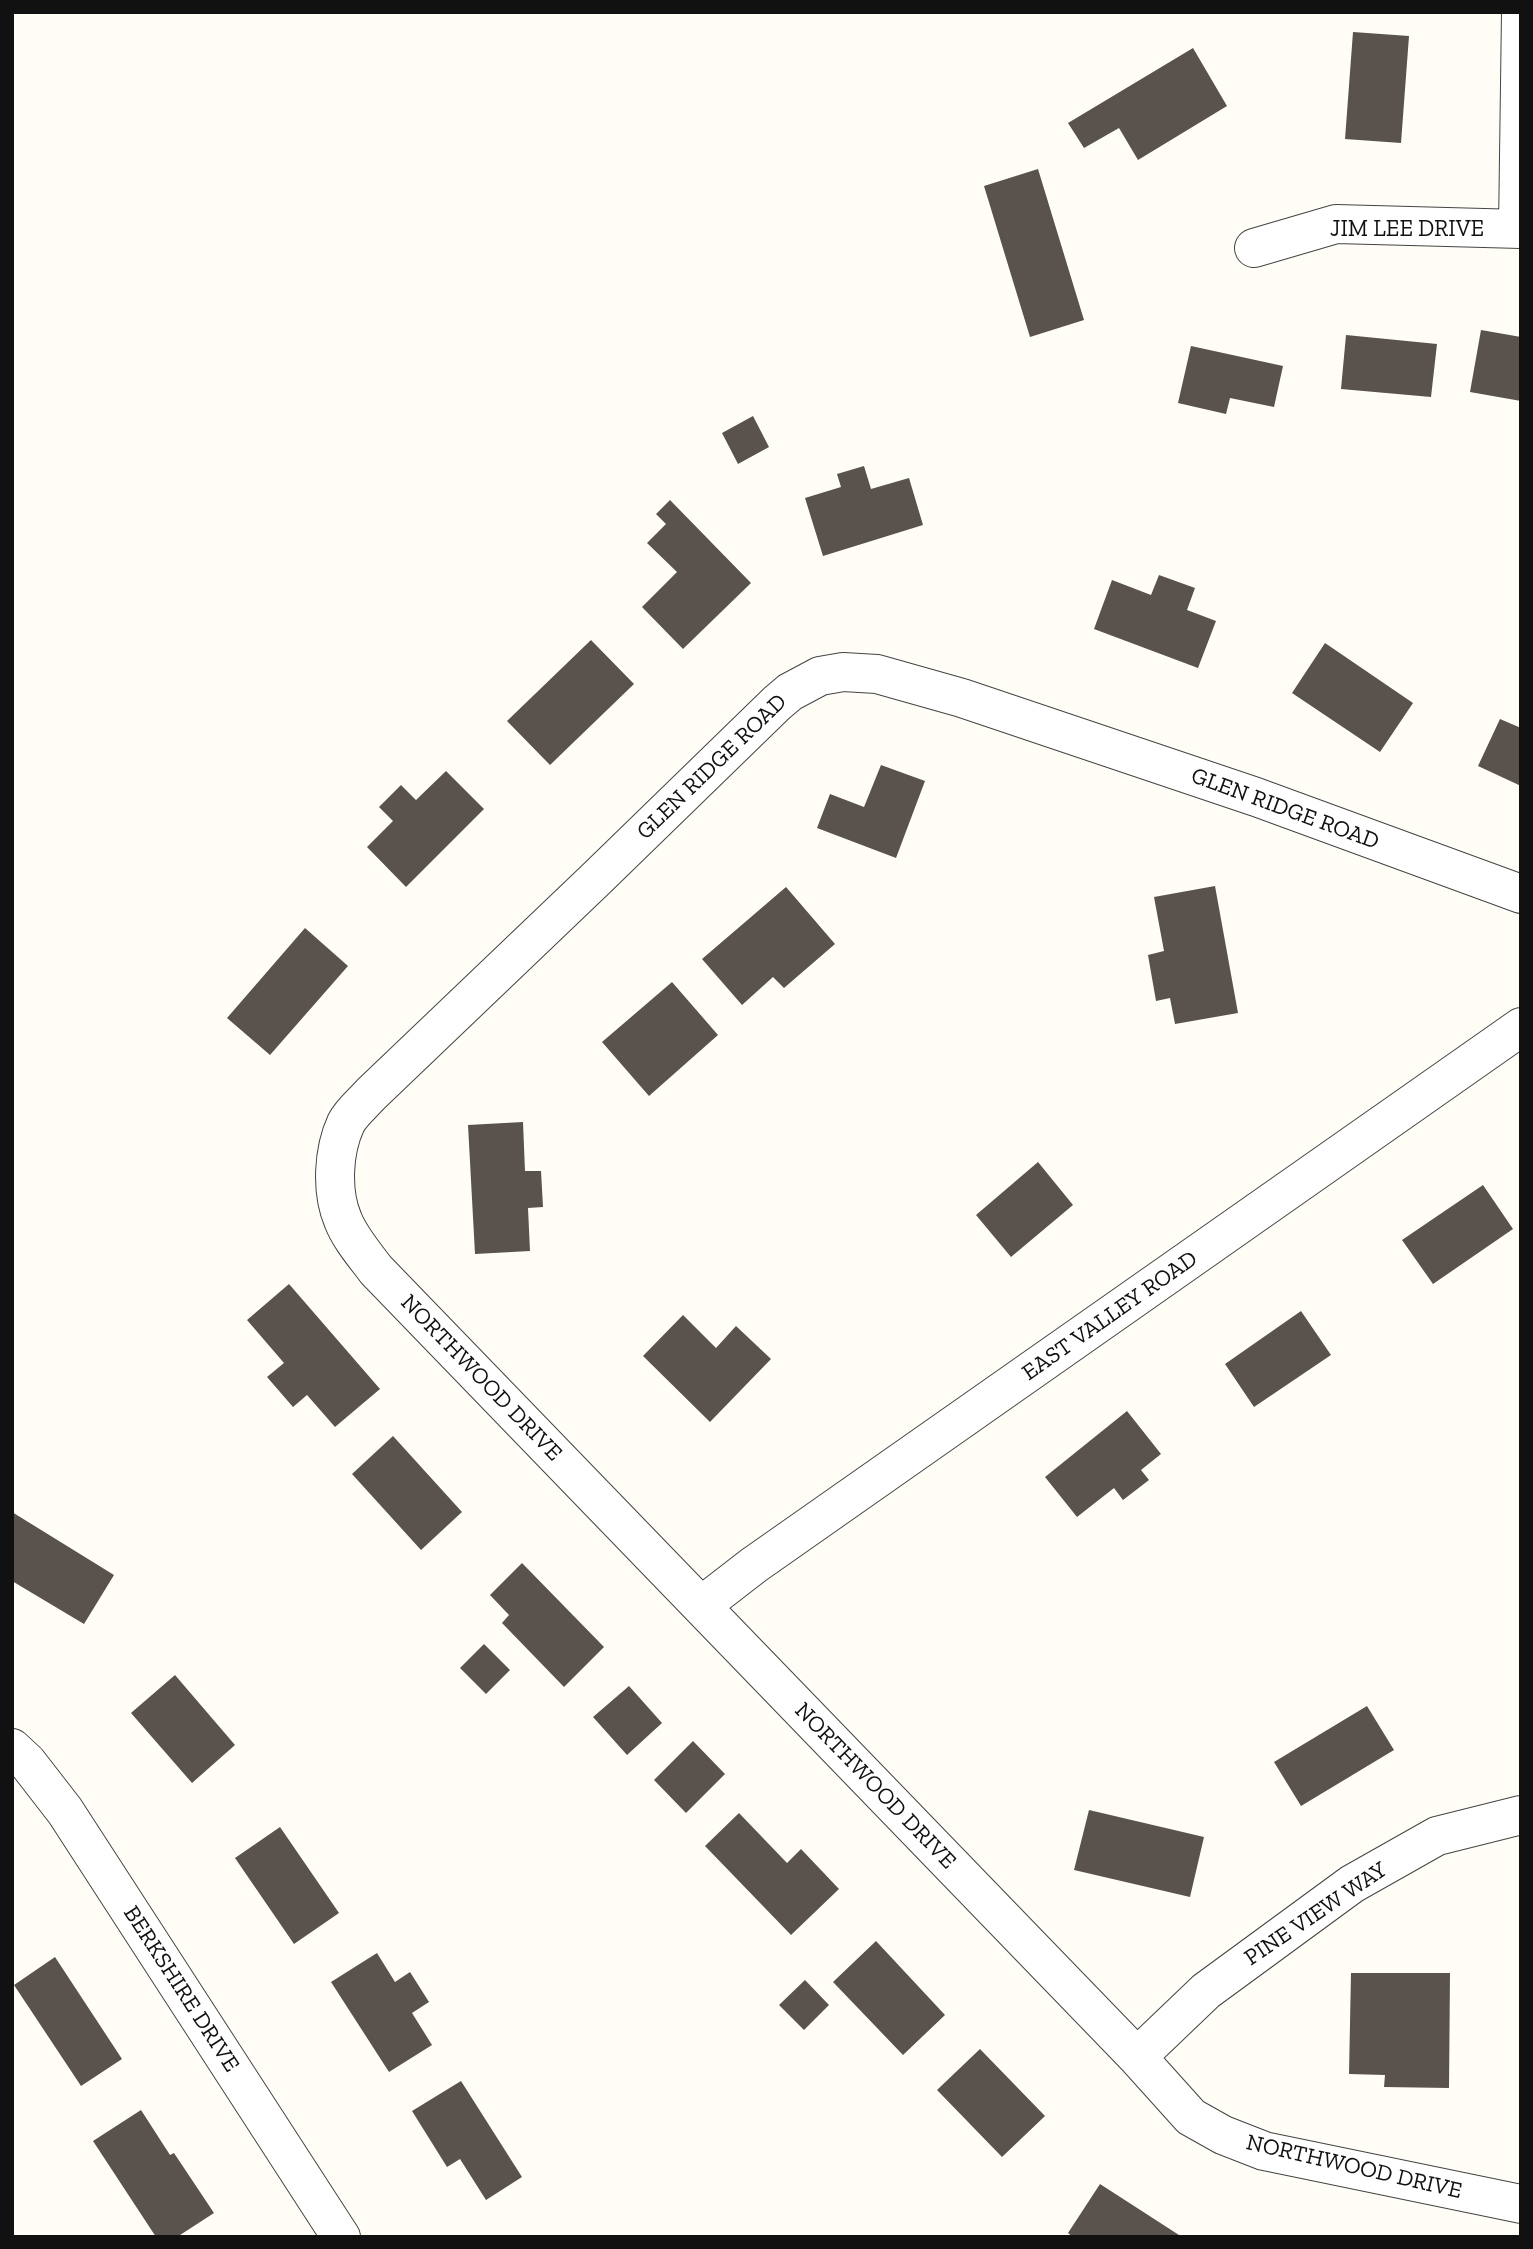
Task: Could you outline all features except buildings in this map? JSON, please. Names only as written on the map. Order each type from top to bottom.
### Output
[{"type":"street","points":[[1519,229],[1521,12]]},
{"type":"street","name":"JIM LEE DRIVE","points":[[1254,248],[1336,224],[1519,229]]},
{"type":"street","name":"GLEN RIDGE ROAD","points":[[337,1198],[335,1166],[340,1138],[347,1121],[371,1094],[776,703],[820,676],[843,671],[877,674],[962,698],[1256,797],[1521,894]]},
{"type":"street","name":"EAST VALLEY ROAD","points":[[701,1606],[754,1565],[1521,1027]]},
{"type":"street","name":"NORTHWOOD DRIVE","points":[[337,1198],[342,1218],[353,1240],[376,1270],[1191,2117],[1223,2135],[1254,2147],[1521,2204]]},
{"type":"street","name":"BERKSHIRE DRIVE","points":[[12,1748],[27,1762],[65,1811],[341,2237]]},
{"type":"street","name":"PINE VIEW WAY","points":[[1136,2057],[1206,1991],[1352,1884],[1437,1836],[1521,1815]]}]
